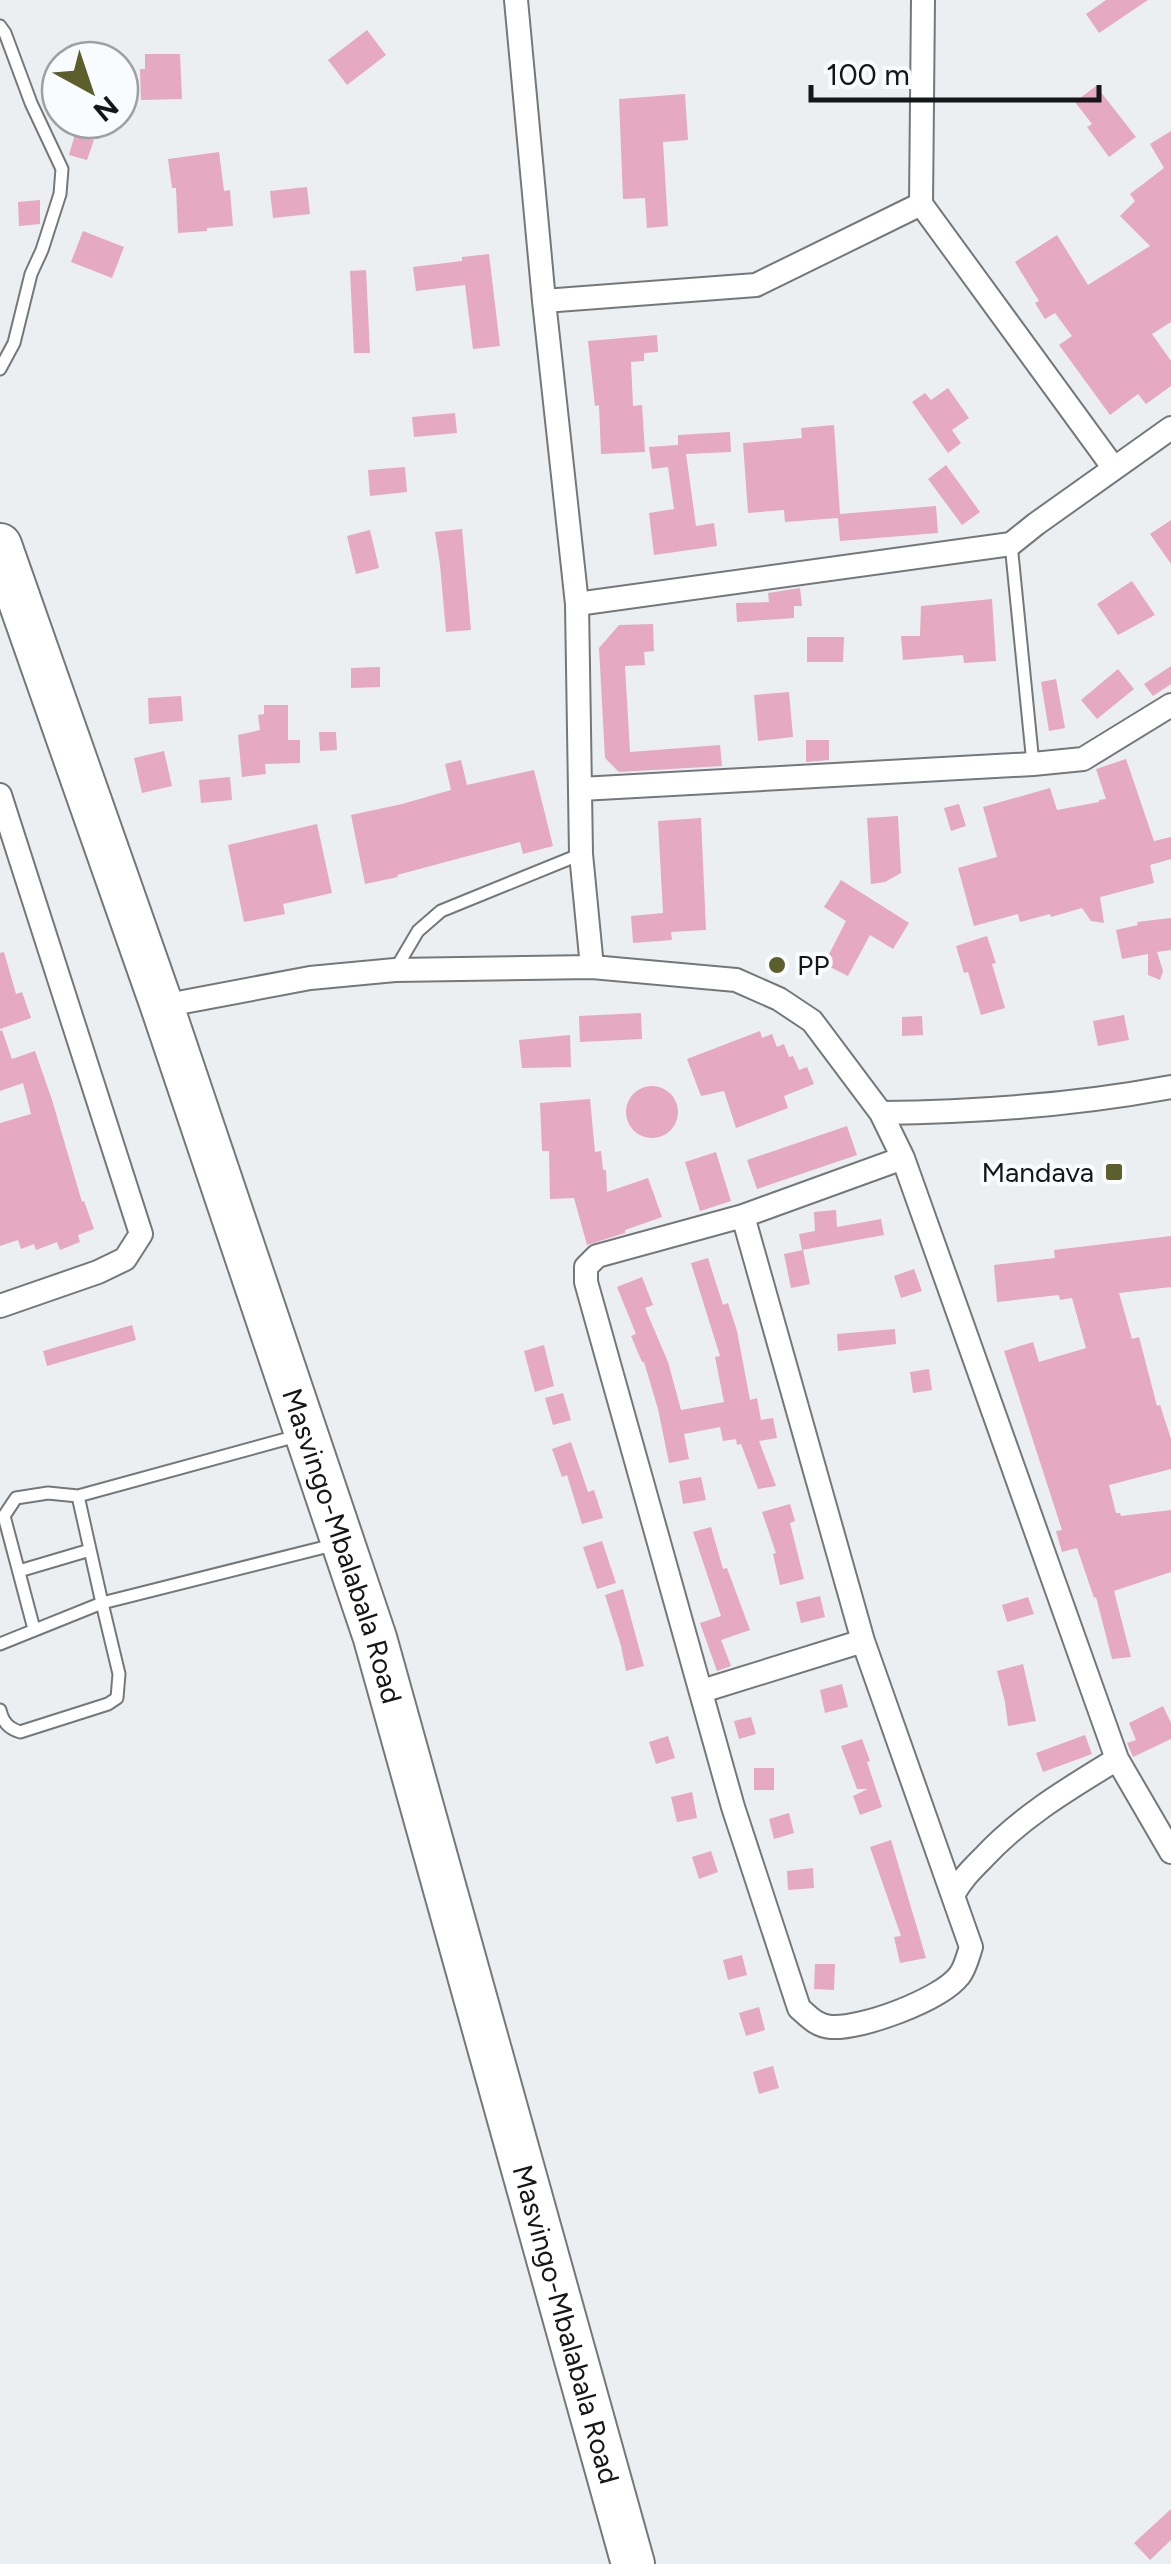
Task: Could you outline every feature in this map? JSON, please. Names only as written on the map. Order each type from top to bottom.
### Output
[{"type":"highway","name":"Masvingo-Mbalabala Road","points":[[0,544],[162,1006],[380,1657],[632,2564]]},
{"type":"street","points":[[516,0],[577,604],[582,854],[592,967]]},
{"type":"street","points":[[923,0],[920,204],[1114,468]]},
{"type":"street","points":[[544,301],[756,284],[920,204]]},
{"type":"street","points":[[577,604],[1012,544],[1171,428]]},
{"type":"street","points":[[582,789],[1083,759],[1171,704]]},
{"type":"street","points":[[0,795],[141,1234],[125,1260],[0,1306]]},
{"type":"street","points":[[162,1006],[310,978],[395,970],[592,967],[736,980],[812,1021],[881,1113],[904,1158],[1117,1759],[1171,1852]]},
{"type":"street","points":[[881,1113],[968,1112],[1171,1087]]},
{"type":"street","points":[[743,1216],[864,1641],[971,1947],[960,1976],[935,1994],[876,2021],[832,2027],[814,2022],[799,2008],[732,1807],[586,1282],[586,1267],[597,1256],[743,1216],[904,1158]]},
{"type":"street","points":[[702,1691],[864,1641]]},
{"type":"street","points":[[953,1895],[959,1883],[1004,1834],[1040,1806],[1117,1759]]},
{"type":"lane","points":[[0,26],[62,169],[60,194],[31,274],[14,343],[0,368]]},
{"type":"lane","points":[[1012,544],[1033,764]]},
{"type":"lane","points":[[395,970],[418,931],[441,911],[582,854]]},
{"type":"lane","points":[[34,1629],[4,1516],[16,1498],[48,1492],[78,1496],[306,1434]]},
{"type":"lane","points":[[0,1710],[10,1729],[20,1732],[116,1698],[119,1674],[78,1496]]},
{"type":"lane","points":[[0,1644],[102,1602],[343,1543]]},
{"type":"lane","points":[[18,1571],[90,1550]]},
{"type":"building","points":[[1106,0],[1148,0],[1099,33],[1086,14]]},
{"type":"building","points":[[367,30],[386,55],[347,85],[328,60]]},
{"type":"building","points":[[145,54],[180,54],[182,99],[141,100],[140,69],[145,69]]},
{"type":"building","points":[[1096,86],[1136,137],[1109,157],[1075,102]]},
{"type":"building","points":[[685,94],[688,140],[663,142],[668,226],[647,228],[645,198],[623,199],[619,99]]},
{"type":"building","points":[[1171,131],[1171,322],[1152,334],[1171,361],[1171,386],[1146,404],[1138,394],[1110,415],[1059,345],[1072,336],[1055,313],[1045,319],[1035,303],[1039,301],[1015,262],[1057,235],[1088,285],[1150,246],[1120,216],[1135,201],[1130,194],[1164,168],[1150,144]]},
{"type":"building","points":[[73,140],[94,140],[87,160],[69,155]]},
{"type":"building","points":[[219,152],[224,191],[230,190],[233,226],[178,233],[176,188],[172,188],[168,159]]},
{"type":"building","points":[[307,187],[310,214],[273,218],[270,191]]},
{"type":"building","points":[[40,200],[40,224],[19,226],[18,202]]},
{"type":"building","points":[[83,231],[124,247],[112,278],[71,262]]},
{"type":"building","points":[[489,254],[500,346],[473,349],[465,285],[416,291],[413,267]]},
{"type":"building","points":[[366,270],[370,353],[354,353],[350,271]]},
{"type":"building","points":[[657,335],[658,352],[644,353],[644,361],[631,362],[633,406],[642,405],[645,452],[601,454],[599,405],[595,406],[588,341]]},
{"type":"building","points":[[948,388],[969,418],[952,430],[961,443],[948,453],[912,402],[925,393],[931,400]]},
{"type":"building","points":[[455,413],[457,433],[414,437],[412,417]]},
{"type":"building","points":[[834,425],[840,514],[936,506],[938,533],[840,541],[838,518],[785,522],[784,510],[748,513],[743,443],[802,438],[801,428]]},
{"type":"building","points":[[730,432],[731,452],[686,454],[696,526],[714,523],[717,546],[654,555],[649,513],[674,509],[668,467],[652,469],[649,447],[678,445],[678,435]]},
{"type":"building","points":[[946,465],[980,512],[962,525],[928,479]]},
{"type":"building","points":[[405,467],[407,492],[370,496],[368,470]]},
{"type":"building","points":[[1171,520],[1171,564],[1150,534]]},
{"type":"building","points":[[462,529],[471,630],[446,632],[435,532]]},
{"type":"building","points":[[370,530],[379,568],[356,574],[347,536]]},
{"type":"building","points":[[1132,581],[1155,615],[1118,635],[1097,604]]},
{"type":"building","points":[[800,588],[802,606],[794,606],[794,618],[737,622],[736,603],[769,602],[768,593]]},
{"type":"building","points":[[992,599],[996,661],[964,663],[963,655],[903,660],[901,636],[920,636],[921,606]]},
{"type":"building","points":[[653,624],[654,651],[644,652],[645,665],[625,666],[630,752],[720,745],[722,766],[619,772],[605,758],[599,648],[619,625]]},
{"type":"building","points":[[807,637],[844,637],[843,662],[807,662]]},
{"type":"building","points":[[1171,666],[1171,684],[1153,696],[1144,684]]},
{"type":"building","points":[[380,667],[380,687],[351,688],[351,668]]},
{"type":"building","points":[[1118,669],[1134,689],[1097,719],[1081,700]]},
{"type":"building","points":[[1056,679],[1065,728],[1049,731],[1041,682]]},
{"type":"building","points":[[789,692],[793,737],[758,741],[754,695]]},
{"type":"building","points":[[181,696],[183,721],[149,724],[148,698]]},
{"type":"building","points":[[264,705],[288,705],[288,740],[300,740],[300,763],[265,764],[266,774],[242,777],[238,735],[260,730],[258,715],[264,714]]},
{"type":"building","points":[[319,732],[336,732],[337,750],[320,751]]},
{"type":"building","points":[[806,740],[829,740],[829,760],[806,762]]},
{"type":"building","points":[[164,751],[172,786],[142,793],[134,758]]},
{"type":"building","points":[[1126,759],[1154,841],[1171,837],[1171,859],[1150,865],[1154,883],[1100,897],[1104,923],[1091,921],[1082,908],[1020,922],[1018,914],[974,926],[958,868],[997,857],[983,807],[1050,788],[1057,810],[1099,802],[1106,799],[1096,769]]},
{"type":"building","points":[[461,760],[467,785],[534,770],[553,846],[523,854],[520,842],[365,884],[351,815],[451,790],[445,764]]},
{"type":"building","points":[[230,777],[232,800],[201,803],[199,780]]},
{"type":"building","points":[[959,804],[966,826],[951,831],[944,808]]},
{"type":"building","points":[[898,816],[901,873],[871,884],[867,818]]},
{"type":"building","points":[[701,818],[706,930],[671,932],[672,940],[633,943],[631,916],[663,913],[658,821]]},
{"type":"building","points":[[317,824],[332,893],[283,904],[285,914],[244,922],[228,845]]},
{"type":"building","points":[[841,880],[909,923],[893,949],[870,935],[848,976],[824,964],[846,921],[824,907]]},
{"type":"building","points":[[1171,918],[1171,950],[1157,952],[1163,971],[1160,980],[1148,975],[1148,954],[1122,959],[1116,930],[1138,925],[1137,922]]},
{"type":"building","points":[[987,936],[1005,1008],[981,1015],[956,946]]},
{"type":"building","points":[[4,952],[16,994],[22,992],[31,1018],[0,1029],[0,953]]},
{"type":"building","points":[[641,1013],[642,1039],[580,1042],[579,1016]]},
{"type":"building","points":[[1124,1015],[1129,1040],[1098,1046],[1093,1021]]},
{"type":"building","points":[[922,1016],[923,1035],[902,1036],[902,1017]]},
{"type":"building","points":[[2,1030],[12,1059],[35,1051],[94,1229],[78,1235],[80,1242],[60,1250],[57,1242],[36,1250],[34,1244],[21,1249],[18,1240],[0,1246],[0,1123],[31,1114],[23,1083],[0,1091]]},
{"type":"building","points":[[760,1031],[762,1038],[772,1034],[777,1047],[784,1044],[799,1070],[807,1067],[814,1084],[784,1096],[788,1108],[736,1128],[724,1091],[701,1096],[687,1059]]},
{"type":"building","points":[[570,1035],[571,1067],[522,1068],[519,1040]]},
{"type":"building","points":[[652,1086],[670,1094],[678,1112],[670,1130],[652,1138],[634,1130],[626,1112],[634,1094]]},
{"type":"building","points":[[590,1099],[595,1152],[601,1151],[607,1192],[648,1178],[662,1217],[587,1245],[574,1198],[550,1199],[549,1151],[542,1151],[540,1103]]},
{"type":"building","points":[[847,1126],[857,1155],[757,1189],[747,1160]]},
{"type":"building","points":[[716,1152],[731,1201],[700,1211],[685,1162]]},
{"type":"building","points":[[836,1210],[837,1227],[881,1219],[884,1235],[802,1250],[799,1234],[815,1231],[814,1212]]},
{"type":"building","points":[[1171,1236],[1171,1287],[1119,1293],[1132,1339],[1139,1337],[1157,1406],[1160,1405],[1171,1439],[1171,1469],[1109,1485],[1116,1513],[1121,1516],[1171,1510],[1171,1572],[1114,1591],[1131,1657],[1112,1659],[1096,1597],[1077,1548],[1062,1552],[1056,1531],[1062,1530],[1004,1351],[1033,1342],[1039,1362],[1086,1348],[1072,1298],[1060,1300],[1059,1295],[997,1302],[994,1265],[1055,1258],[1054,1250]]},
{"type":"building","points":[[803,1250],[810,1284],[791,1288],[784,1254]]},
{"type":"building","points":[[708,1258],[723,1305],[728,1303],[737,1331],[750,1400],[757,1398],[761,1420],[773,1418],[777,1438],[759,1441],[776,1486],[758,1489],[741,1444],[737,1445],[736,1439],[723,1441],[720,1427],[684,1434],[689,1459],[669,1463],[644,1362],[631,1336],[636,1334],[617,1287],[642,1277],[653,1305],[645,1308],[668,1362],[681,1410],[724,1402],[715,1357],[720,1356],[691,1263]]},
{"type":"building","points":[[914,1269],[922,1291],[901,1298],[894,1276]]},
{"type":"building","points":[[132,1325],[136,1340],[47,1366],[43,1351]]},
{"type":"building","points":[[895,1329],[896,1344],[838,1351],[837,1334]]},
{"type":"building","points":[[544,1345],[554,1386],[535,1392],[524,1351]]},
{"type":"building","points":[[929,1369],[932,1390],[913,1393],[910,1372]]},
{"type":"building","points":[[563,1393],[571,1420],[553,1425],[545,1398]]},
{"type":"building","points":[[571,1442],[588,1492],[594,1490],[603,1518],[582,1524],[567,1475],[562,1477],[552,1449]]},
{"type":"building","points":[[701,1477],[706,1500],[683,1504],[679,1481]]},
{"type":"building","points":[[790,1504],[795,1521],[790,1523],[804,1579],[780,1585],[773,1554],[776,1553],[762,1512]]},
{"type":"building","points":[[711,1527],[723,1569],[727,1568],[750,1630],[721,1640],[731,1666],[717,1671],[700,1623],[721,1616],[693,1532]]},
{"type":"building","points":[[602,1541],[616,1583],[597,1589],[583,1547]]},
{"type":"building","points":[[623,1589],[644,1666],[626,1671],[605,1595]]},
{"type":"building","points":[[820,1596],[825,1617],[801,1623],[796,1602]]},
{"type":"building","points":[[1028,1597],[1034,1614],[1007,1622],[1002,1605]]},
{"type":"building","points":[[1023,1664],[1036,1721],[1008,1726],[997,1671]]},
{"type":"building","points":[[842,1684],[848,1707],[825,1713],[820,1690]]},
{"type":"building","points":[[1163,1706],[1171,1723],[1171,1739],[1133,1757],[1127,1743],[1136,1740],[1129,1723]]},
{"type":"building","points":[[751,1717],[756,1734],[739,1739],[734,1721]]},
{"type":"building","points":[[1085,1735],[1092,1754],[1043,1772],[1036,1753]]},
{"type":"building","points":[[668,1736],[675,1758],[656,1764],[649,1742]]},
{"type":"building","points":[[862,1739],[882,1807],[860,1815],[853,1796],[868,1789],[857,1789],[841,1746]]},
{"type":"building","points":[[754,1768],[774,1768],[774,1790],[754,1790]]},
{"type":"building","points":[[692,1792],[697,1818],[677,1822],[671,1797]]},
{"type":"building","points":[[789,1813],[794,1833],[774,1839],[769,1819]]},
{"type":"building","points":[[891,1840],[926,1958],[900,1963],[894,1937],[901,1936],[870,1847]]},
{"type":"building","points":[[711,1851],[718,1872],[699,1879],[692,1857]]},
{"type":"building","points":[[813,1868],[814,1888],[788,1890],[787,1871]]},
{"type":"building","points":[[742,1955],[747,1975],[728,1980],[723,1960]]},
{"type":"building","points":[[815,1964],[835,1964],[834,1990],[814,1989]]},
{"type":"building","points":[[759,2007],[765,2030],[746,2036],[739,2013]]},
{"type":"building","points":[[773,2066],[779,2088],[759,2094],[753,2072]]},
{"type":"building","points":[[1171,2509],[1171,2540],[1150,2560],[1134,2543]]},
{"type":"place","name":"PP","points":[[777,965]]},
{"type":"place","name":"Mandava","points":[[1114,1172]]}]
